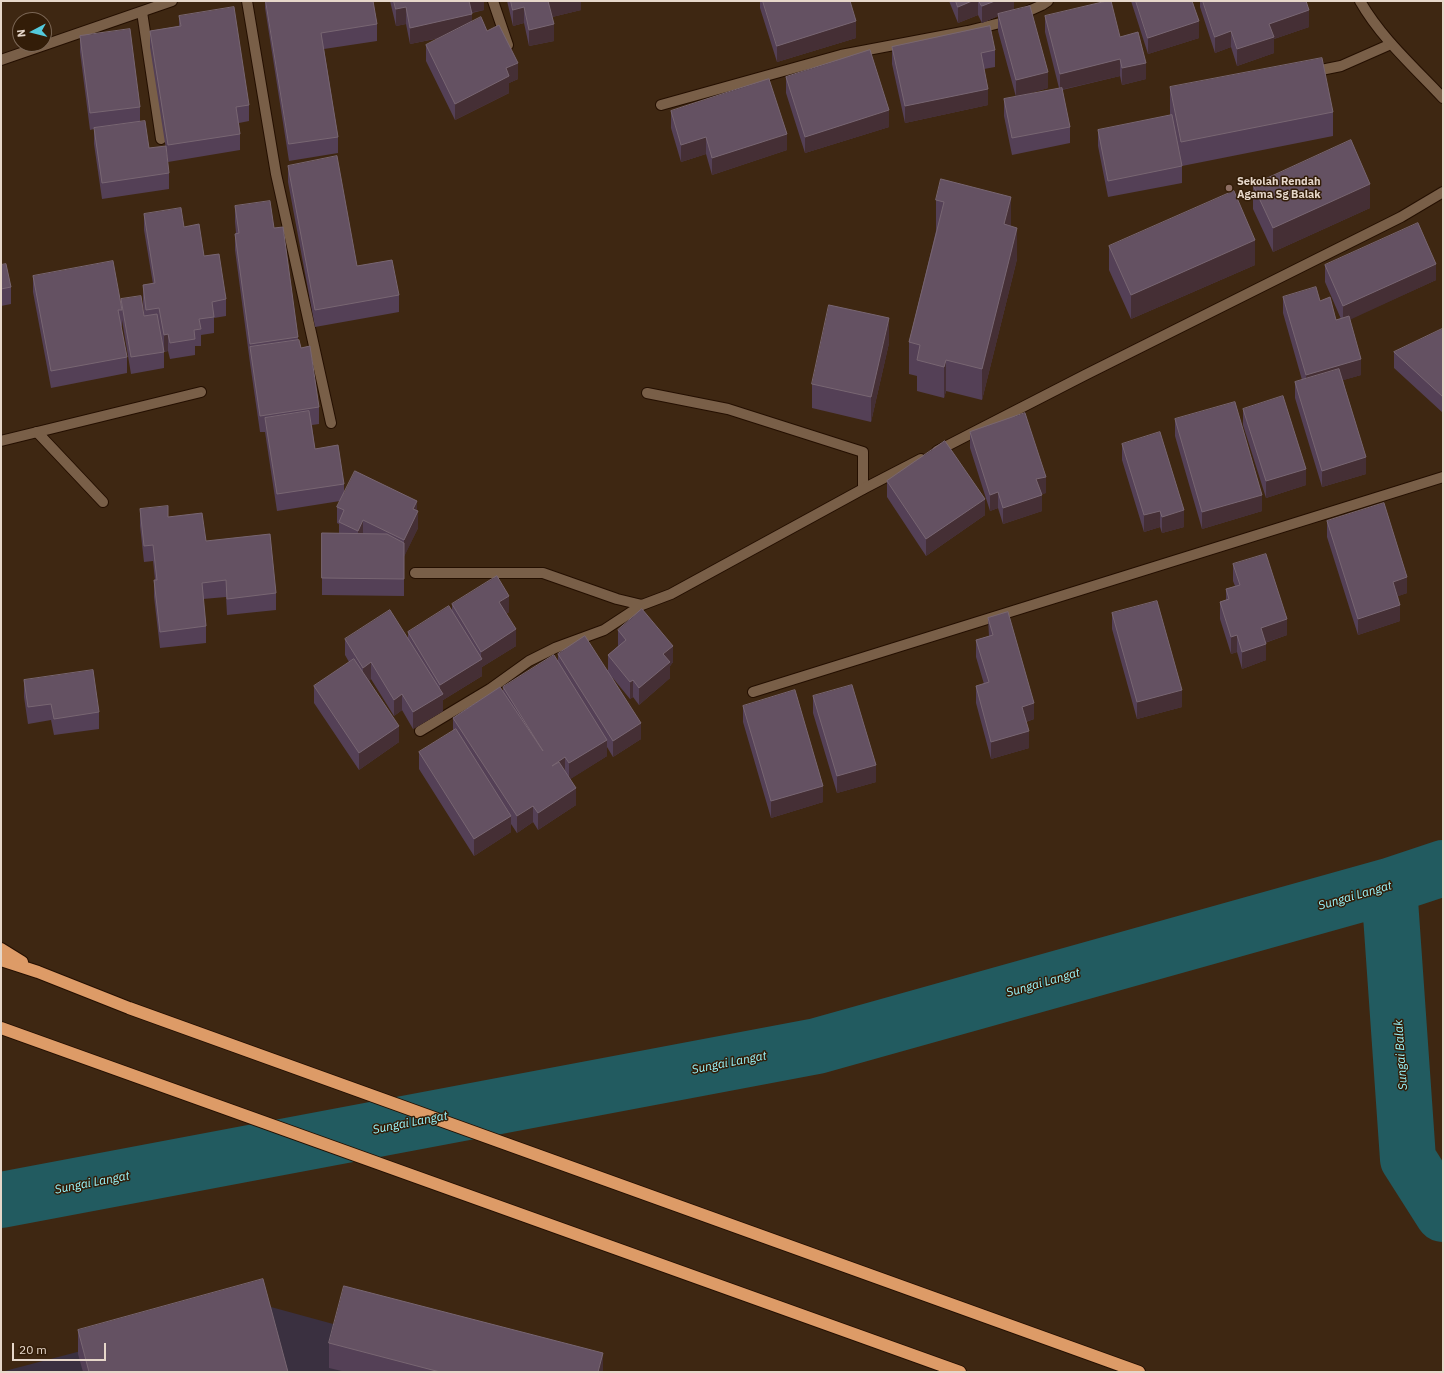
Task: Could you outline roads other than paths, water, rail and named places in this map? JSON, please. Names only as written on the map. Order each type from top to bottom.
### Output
[{"type":"highway","points":[[1,949],[38,972]]},
{"type":"highway","points":[[1,960],[38,972],[129,1008],[1139,1372]]},
{"type":"highway","points":[[2,1028],[960,1372]]},
{"type":"street","points":[[1,60],[172,1]]},
{"type":"street","points":[[247,1],[276,174],[331,423]]},
{"type":"street","points":[[493,1],[510,52]]},
{"type":"street","points":[[661,105],[841,55],[968,31],[1004,22],[1042,6],[1048,1]]},
{"type":"street","points":[[1360,1],[1391,44],[1443,98]]},
{"type":"street","points":[[142,12],[161,139]]},
{"type":"street","points":[[1302,74],[1341,66],[1391,44]]},
{"type":"street","points":[[420,731],[490,689],[529,661],[555,648],[604,630],[642,605],[671,594],[863,489],[1442,195]]},
{"type":"street","points":[[1,441],[201,392]]},
{"type":"street","points":[[647,393],[728,409],[863,452],[863,489]]},
{"type":"street","points":[[37,432],[103,502]]},
{"type":"street","points":[[753,692],[1443,477]]},
{"type":"street","points":[[415,573],[543,573],[617,599],[642,605]]},
{"type":"waterway","name":"Sungai Langat","points":[[1,1200],[817,1046],[1389,886],[1443,868]]},
{"type":"waterway","name":"Sungai Balak","points":[[1389,886],[1408,1159],[1443,1214]]},
{"type":"place","name":"Sekolah Rendah Agama Sg Balak","points":[[1229,188]]}]
